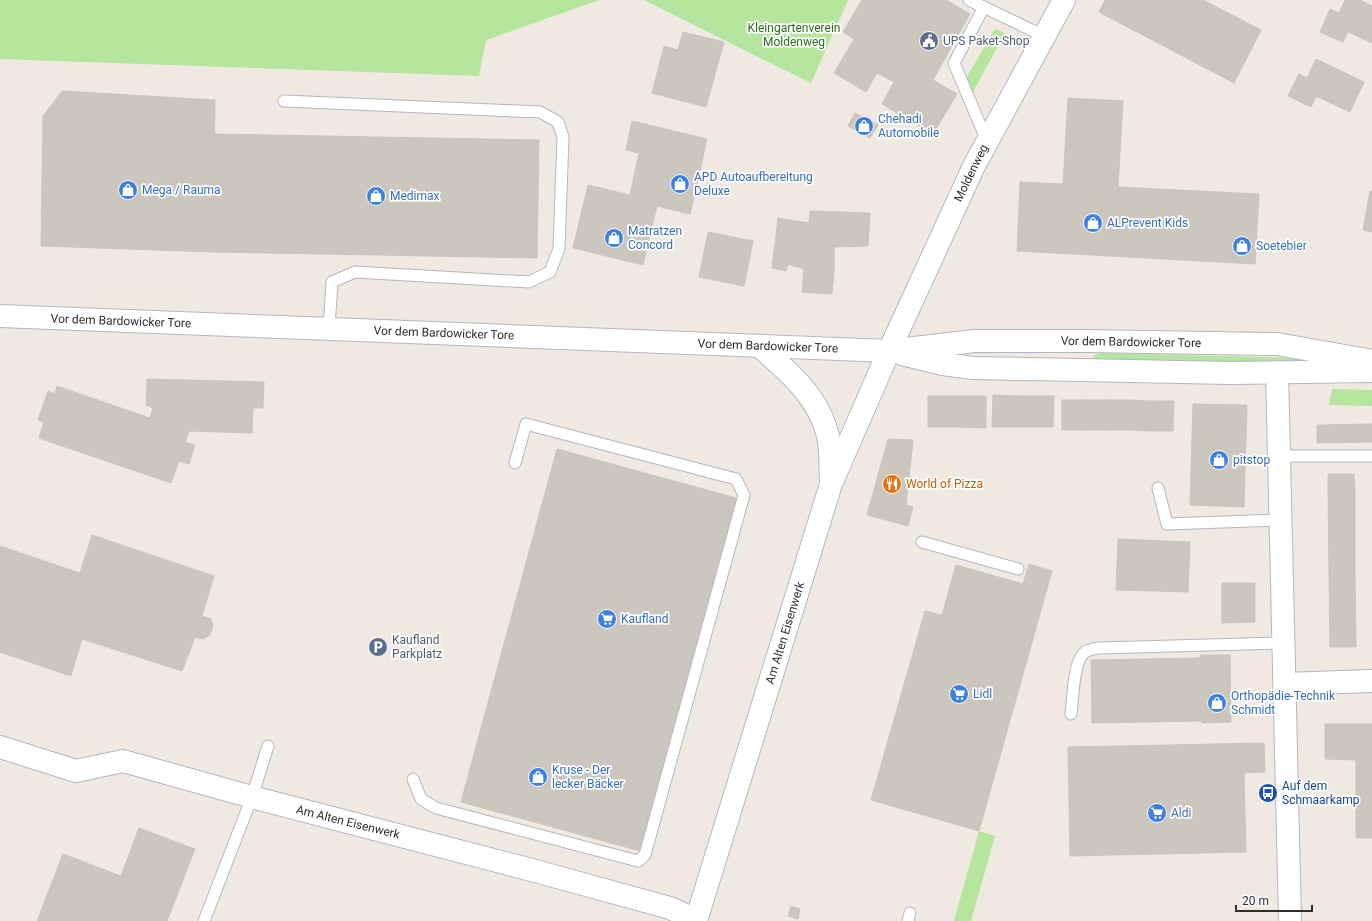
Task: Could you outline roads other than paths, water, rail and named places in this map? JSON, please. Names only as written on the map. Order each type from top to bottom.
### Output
[{"type":"main road","name":"Moldenweg","points":[[889,351],[987,141],[1064,0]]},
{"type":"main road","name":"Vor dem Bardowicker Tore","points":[[0,316],[889,351],[974,341],[1278,344],[1372,361]]},
{"type":"main road","points":[[760,346],[779,363],[813,400],[828,436],[831,484]]},
{"type":"main road","name":"Vor dem Bardowicker Tore","points":[[889,351],[943,364],[973,368],[1277,372],[1372,371]]},
{"type":"main road","name":"Am Alten Eisenwerk","points":[[0,747],[76,771],[123,761],[252,798],[528,869],[670,908],[696,921],[831,484],[889,351]]},
{"type":"main road","points":[[1277,372],[1290,921]]},
{"type":"main road","points":[[1284,684],[1372,681]]},
{"type":"lane","points":[[969,0],[1044,36]]},
{"type":"lane","points":[[984,7],[954,63],[987,141]]},
{"type":"lane","points":[[284,101],[540,112],[558,122],[564,137],[559,249],[550,272],[529,282],[355,272],[332,282],[329,328]]},
{"type":"lane","points":[[413,779],[422,799],[436,808],[638,861],[645,855],[744,495],[736,478],[526,424],[515,463]]},
{"type":"lane","points":[[1279,456],[1372,456]]},
{"type":"lane","points":[[1158,488],[1167,524],[1281,520]]},
{"type":"lane","points":[[922,542],[1018,569]]},
{"type":"lane","points":[[1071,714],[1077,664],[1083,654],[1089,650],[1099,648],[1284,643]]},
{"type":"lane","points":[[204,921],[252,798],[268,746]]},
{"type":"place","name":"UPS Paket-Shop","points":[[929,41]]},
{"type":"place","name":"Chehadi Automobile","points":[[864,126]]},
{"type":"place","name":"APD Autoaufbereitung Deluxe","points":[[680,184]]},
{"type":"place","name":"Mega / Rauma","points":[[128,190]]},
{"type":"place","name":"Medimax","points":[[376,196]]},
{"type":"place","name":"ALPrevent Kids","points":[[1093,223]]},
{"type":"place","name":"Matratzen Concord","points":[[614,238]]},
{"type":"place","name":"Soetebier","points":[[1242,246]]},
{"type":"place","name":"pitstop","points":[[1219,460]]},
{"type":"place","name":"World of Pizza","points":[[892,484]]},
{"type":"place","name":"Kaufland","points":[[607,619]]},
{"type":"place","name":"Kaufland Parkplatz","points":[[378,647]]},
{"type":"place","name":"Lidl","points":[[959,694]]},
{"type":"place","name":"Orthopädie-Technik Schmidt","points":[[1217,703]]},
{"type":"place","name":"Kruse - Der lecker Bäcker","points":[[538,777]]},
{"type":"place","name":"Auf dem Schmaarkamp","points":[[1268,793]]},
{"type":"place","name":"Aldi","points":[[1157,813]]},
{"type":"park label","name":"Kleingartenverein Moldenweg","points":[[794,35]]}]
